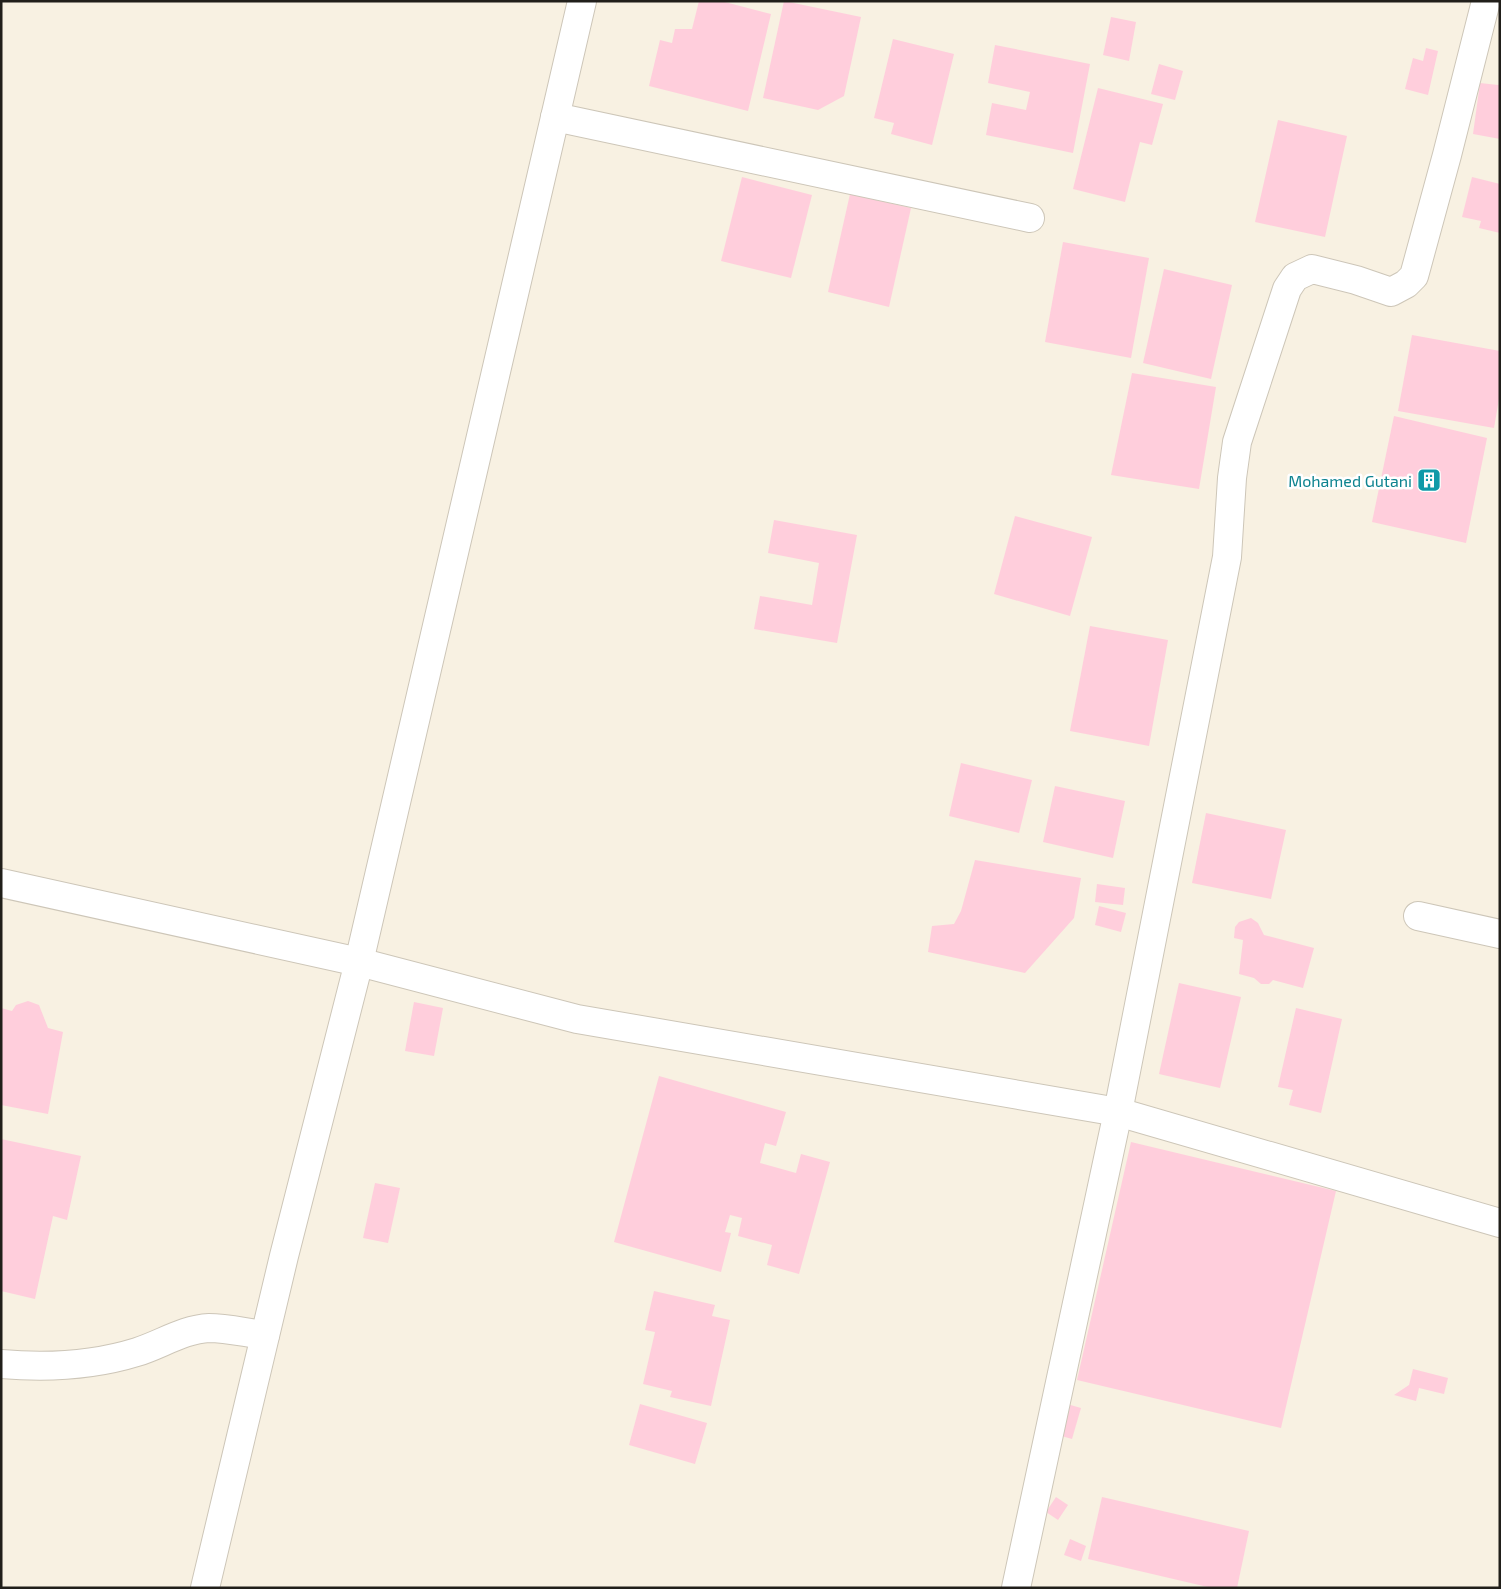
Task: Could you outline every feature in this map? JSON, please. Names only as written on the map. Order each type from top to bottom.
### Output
[{"type":"street","points":[[205,1588],[265,1335],[359,962],[582,1]]},
{"type":"street","points":[[1016,1588],[1118,1112],[1227,557],[1236,442],[1287,289],[1295,277],[1312,269],[1356,280],[1391,292],[1406,284],[1414,276],[1448,155],[1486,1]]},
{"type":"street","points":[[555,117],[1030,218]]},
{"type":"street","points":[[1,883],[359,962],[577,1019],[1118,1112],[1500,1223]]},
{"type":"street","points":[[1418,916],[1500,934]]},
{"type":"street","points":[[1,1364],[61,1367],[95,1362],[121,1357],[189,1331],[209,1328],[265,1335]]},
{"type":"building","points":[[699,1],[721,1],[771,14],[748,111],[649,86],[660,40],[672,43],[675,29],[692,29]]},
{"type":"building","points":[[784,1],[861,17],[844,96],[818,110],[763,98]]},
{"type":"building","points":[[1111,17],[1136,22],[1129,61],[1103,55]]},
{"type":"building","points":[[893,39],[954,54],[932,145],[891,134],[894,123],[874,118]]},
{"type":"building","points":[[995,45],[1090,64],[1073,153],[986,135],[992,103],[1026,110],[1030,92],[988,83]]},
{"type":"building","points":[[1426,48],[1438,51],[1428,95],[1405,89],[1413,58],[1423,61]]},
{"type":"building","points":[[1159,64],[1183,71],[1175,100],[1151,94]]},
{"type":"building","points":[[1480,83],[1500,84],[1500,139],[1473,134]]},
{"type":"building","points":[[1098,88],[1163,104],[1152,145],[1140,142],[1125,202],[1073,189]]},
{"type":"building","points":[[1278,120],[1347,136],[1325,237],[1255,222]]},
{"type":"building","points":[[742,177],[812,195],[791,278],[721,261]]},
{"type":"building","points":[[1472,177],[1500,184],[1500,233],[1479,228],[1481,221],[1462,217]]},
{"type":"building","points":[[850,194],[911,208],[889,307],[828,292]]},
{"type":"building","points":[[1063,242],[1149,258],[1131,358],[1045,342]]},
{"type":"building","points":[[1164,269],[1232,285],[1211,379],[1143,363]]},
{"type":"building","points":[[1412,335],[1500,351],[1500,393],[1494,428],[1398,411]]},
{"type":"building","points":[[1132,373],[1216,387],[1199,489],[1111,475]]},
{"type":"building","name":"Mohamed Gutani","points":[[1394,416],[1487,438],[1466,543],[1372,522]]},
{"type":"building","points":[[1015,516],[1092,537],[1070,616],[994,594]]},
{"type":"building","points":[[774,520],[857,535],[837,643],[754,629],[760,596],[812,605],[819,563],[768,553]]},
{"type":"building","points":[[1090,626],[1168,640],[1149,746],[1070,731]]},
{"type":"building","points":[[961,763],[1032,780],[1019,833],[949,816]]},
{"type":"building","points":[[1055,786],[1125,801],[1113,858],[1043,842]]},
{"type":"building","points":[[1206,813],[1286,830],[1271,899],[1192,883]]},
{"type":"building","points":[[975,860],[1081,878],[1074,918],[1025,973],[928,952],[932,926],[954,924],[961,911]]},
{"type":"building","points":[[1097,884],[1125,888],[1123,905],[1095,902]]},
{"type":"building","points":[[1099,906],[1126,913],[1121,932],[1095,925]]},
{"type":"building","points":[[1251,918],[1258,923],[1264,935],[1314,948],[1303,988],[1273,980],[1269,984],[1261,984],[1254,978],[1239,974],[1243,940],[1234,938],[1235,927],[1239,922]]},
{"type":"building","points":[[1179,983],[1241,997],[1220,1088],[1159,1074]]},
{"type":"building","points":[[28,1001],[39,1005],[48,1028],[63,1032],[48,1114],[1,1105],[1,1008],[12,1011],[16,1005]]},
{"type":"building","points":[[414,1002],[443,1008],[434,1056],[405,1051]]},
{"type":"building","points":[[1296,1008],[1342,1019],[1321,1113],[1289,1105],[1293,1090],[1278,1087]]},
{"type":"building","points":[[659,1076],[786,1112],[776,1146],[765,1143],[760,1163],[796,1173],[801,1154],[830,1162],[799,1274],[767,1265],[772,1245],[738,1236],[742,1218],[730,1215],[725,1232],[731,1233],[721,1272],[614,1242]]},
{"type":"building","points":[[1,1139],[81,1156],[67,1220],[53,1216],[35,1299],[1,1291]]},
{"type":"building","points":[[1131,1142],[1336,1191],[1281,1428],[1077,1380]]},
{"type":"building","points":[[375,1183],[400,1188],[388,1243],[363,1238]]},
{"type":"building","points":[[654,1291],[715,1305],[712,1316],[730,1320],[711,1406],[670,1397],[672,1391],[643,1384],[655,1332],[645,1330]]},
{"type":"building","points":[[1413,1369],[1448,1378],[1444,1394],[1419,1388],[1416,1401],[1394,1395],[1409,1385]]},
{"type":"building","points":[[640,1404],[707,1423],[695,1464],[629,1445]]},
{"type":"building","points":[[1067,1404],[1081,1408],[1072,1439],[1058,1435]]},
{"type":"building","points":[[1056,1497],[1068,1505],[1058,1520],[1046,1512]]},
{"type":"building","points":[[1102,1497],[1249,1531],[1237,1588],[1212,1588],[1088,1559]]},
{"type":"building","points":[[1070,1539],[1086,1546],[1081,1561],[1064,1555]]},
{"type":"place","name":"Mohamed Gutani","points":[[1429,480]]}]
